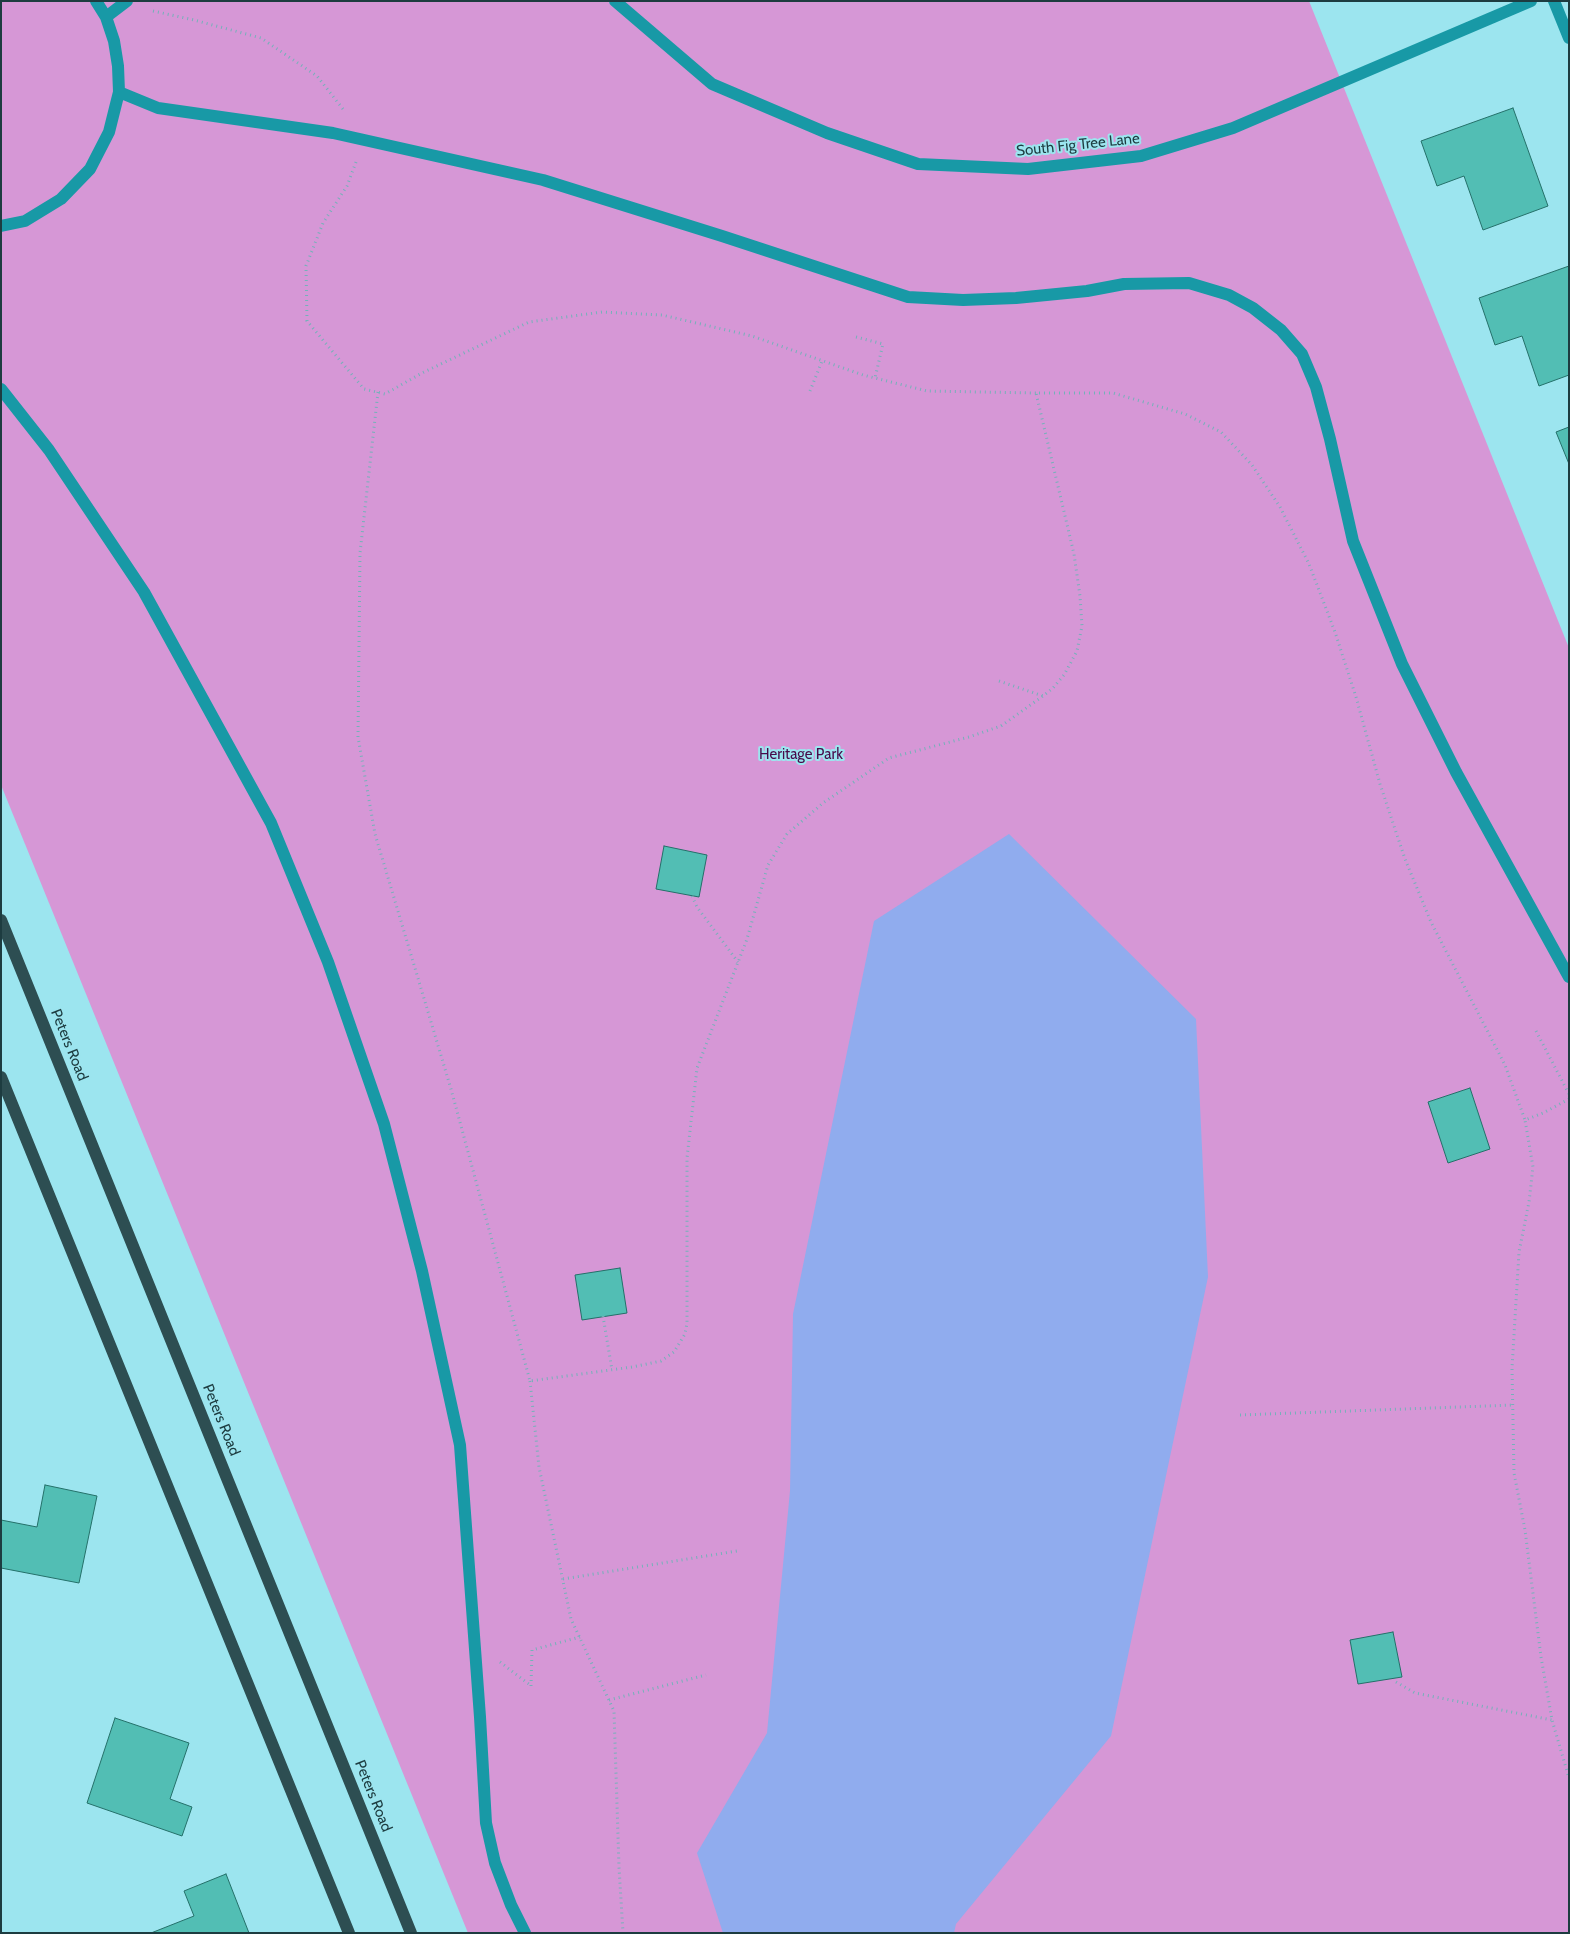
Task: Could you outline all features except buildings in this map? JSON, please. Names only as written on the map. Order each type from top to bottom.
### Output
[{"type":"main road","name":"Peters Road","points":[[1,920],[411,1933]]},
{"type":"main road","points":[[1,1078],[349,1933]]},
{"type":"street","points":[[1,226],[25,220],[61,199],[90,169],[110,132],[119,92],[118,66],[114,41],[106,17],[96,1]]},
{"type":"street","points":[[106,17],[127,1]]},
{"type":"street","name":"South Fig Tree Lane","points":[[615,1],[712,84],[827,134],[918,164],[1028,169],[1141,156],[1233,128],[1531,1]]},
{"type":"street","points":[[1554,1],[1569,38]]},
{"type":"street","points":[[119,92],[158,108],[333,133],[543,180],[908,297],[963,300],[1016,298],[1088,291],[1124,284],[1189,283],[1230,295],[1253,308],[1281,330],[1302,354],[1319,396],[1353,542],[1402,664],[1456,772],[1569,977]]},
{"type":"street","points":[[1,389],[49,450],[144,592],[271,823],[328,962],[378,1106],[422,1271],[460,1445],[486,1823],[495,1863],[511,1905],[526,1933]]},
{"type":"path","points":[[153,11],[261,38],[317,76],[346,112]]},
{"type":"path","points":[[358,157],[347,186],[323,223],[306,266],[307,320],[364,389],[385,394],[422,373],[529,322],[602,312],[662,315],[752,336],[875,378],[927,391],[1113,394],[1185,414],[1221,432],[1252,465],[1280,507],[1309,564],[1335,632],[1356,697],[1380,784],[1405,859],[1431,922],[1505,1065],[1525,1120],[1533,1167],[1529,1202],[1519,1252],[1512,1368],[1514,1473],[1552,1720],[1569,1778]]},
{"type":"path","points":[[856,337],[883,344],[875,378]]},
{"type":"path","points":[[810,391],[822,361]]},
{"type":"path","points":[[378,392],[360,553],[358,737],[375,834],[452,1089],[530,1381],[539,1467],[571,1619],[614,1711],[623,1933]]},
{"type":"path","points":[[530,1381],[612,1370],[661,1361],[674,1352],[685,1334],[687,1323],[687,1158],[697,1068],[747,939],[768,865],[787,834],[823,803],[889,758],[969,737],[1001,726],[1054,688],[1064,675],[1077,651],[1082,626],[1074,554],[1036,394]]},
{"type":"path","points":[[1000,681],[1043,696]]},
{"type":"path","points":[[692,896],[697,907],[738,962]]},
{"type":"path","points":[[1536,1031],[1569,1094]]},
{"type":"path","points":[[1525,1120],[1569,1099]]},
{"type":"path","points":[[603,1316],[612,1370]]},
{"type":"path","points":[[1240,1415],[1514,1405]]},
{"type":"path","points":[[563,1580],[737,1551]]},
{"type":"path","points":[[531,1686],[532,1650],[580,1637]]},
{"type":"path","points":[[609,1700],[706,1674]]},
{"type":"path","points":[[1396,1682],[1415,1693],[1552,1720]]},
{"type":"green space","name":"Heritage Park","points":[[1,1],[1309,1],[1569,648],[1569,1933],[468,1933],[1,785]]},
{"type":"water","points":[[1009,834],[1196,1019],[1208,1277],[1111,1736],[956,1924],[954,1933],[723,1933],[697,1853],[767,1733],[790,1491],[793,1314],[874,921]]}]
